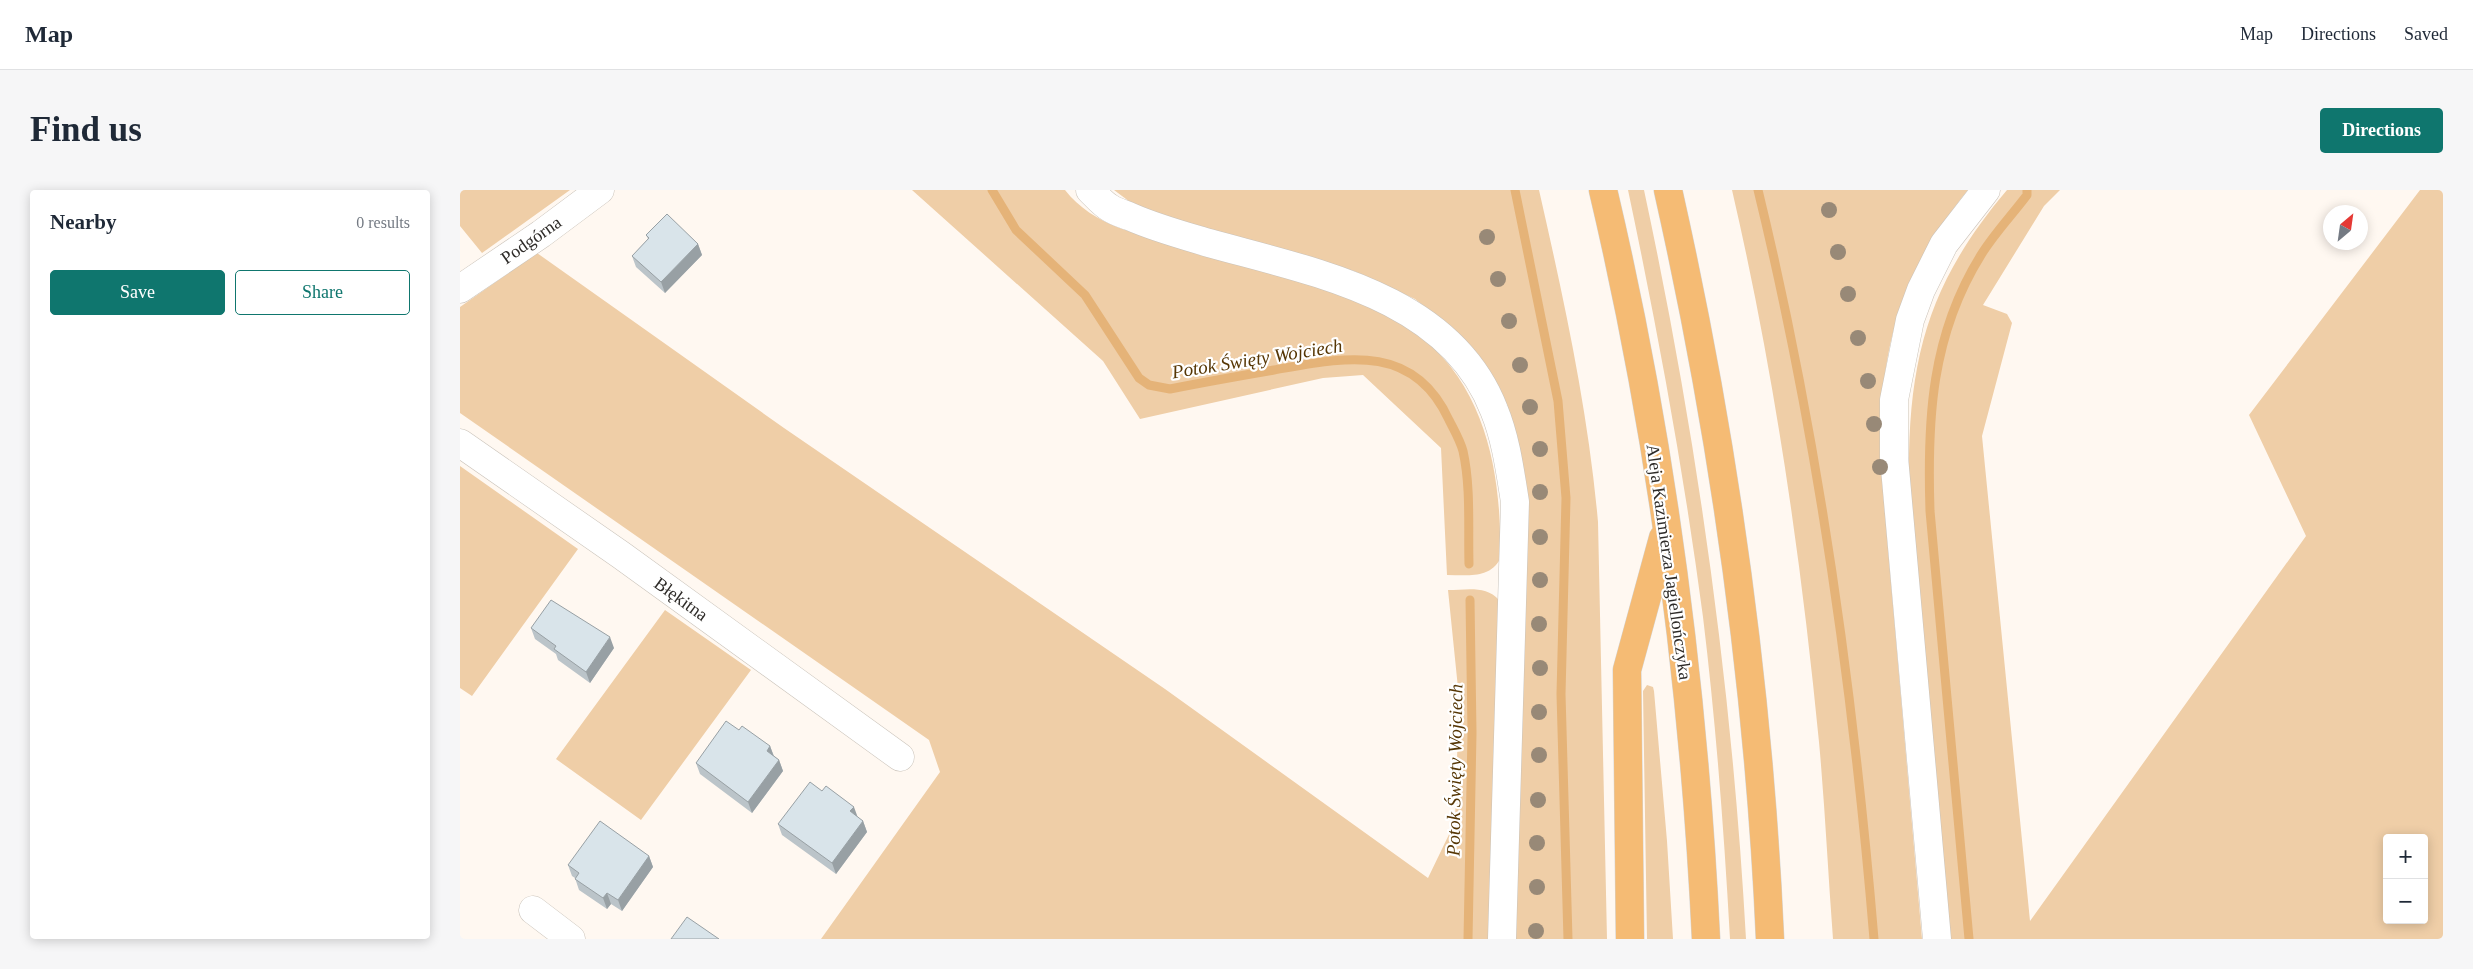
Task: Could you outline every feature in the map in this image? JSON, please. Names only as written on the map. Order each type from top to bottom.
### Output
[{"type":"highway","name":"Aleja Kazimierza Jagiellończyka","points":[[1603,190],[1650,422],[1666,527],[1689,714],[1698,806],[1706,939]]},
{"type":"highway","points":[[1668,190],[1693,309],[1730,530],[1750,678],[1770,939]]},
{"type":"highway","points":[[1630,939],[1627,670],[1666,527]]},
{"type":"highway","points":[[1762,816],[1786,939]]},
{"type":"street","name":"Podgórna","points":[[460,289],[541,234],[600,190]]},
{"type":"street","points":[[1090,190],[1109,208],[1161,230],[1308,270],[1382,296],[1435,331],[1455,348],[1481,384],[1497,419],[1507,455],[1515,502],[1502,939]]},
{"type":"street","points":[[1937,939],[1894,457],[1894,400],[1910,320],[1921,290],[1944,244],[1986,190]]},
{"type":"street","name":"Błękitna","points":[[460,443],[621,555],[900,757]]},
{"type":"street","points":[[532,910],[571,939]]},
{"type":"shaded area","points":[[460,190],[570,190],[482,253],[460,226]]},
{"type":"shaded area","points":[[912,190],[1065,190],[1076,202],[1103,221],[1150,238],[1310,281],[1387,316],[1419,335],[1447,363],[1464,387],[1478,413],[1494,470],[1498,500],[1500,559],[1496,565],[1484,573],[1447,575],[1441,448],[1363,375],[1323,378],[1140,419],[1103,361]]},
{"type":"shaded area","points":[[1114,190],[1539,190],[1582,396],[1598,522],[1607,939],[1513,939],[1523,526],[1447,324],[1415,299],[1354,271],[1178,223],[1134,205]]},
{"type":"shaded area","points":[[1628,190],[1644,190],[1663,283],[1696,469],[1710,562],[1732,750],[1746,939],[1730,939],[1719,778],[1703,617],[1670,403]]},
{"type":"shaded area","points":[[1732,190],[1968,190],[1943,223],[1908,287],[1896,320],[1888,354],[1883,390],[1881,468],[1922,939],[1833,939],[1819,742],[1795,534],[1761,327]]},
{"type":"shaded area","points":[[2007,190],[2060,190],[2044,206],[1983,305],[2007,314],[2012,323],[1982,436],[2030,921],[2306,536],[2249,415],[2420,190],[2443,190],[2443,939],[1948,939],[1909,478],[1913,395],[1919,358],[1928,324],[1941,290],[1980,224]]},
{"type":"shaded area","points":[[537,253],[784,428],[1165,689],[1428,878],[1455,822],[1459,698],[1448,590],[1475,589],[1494,595],[1499,600],[1491,939],[821,939],[940,772],[929,740],[460,413],[460,307]]},
{"type":"shaded area","points":[[460,466],[578,549],[472,696],[460,688]]},
{"type":"shaded area","points":[[665,610],[751,670],[641,820],[556,759]]},
{"type":"shaded area","points":[[1647,685],[1653,687],[1654,691],[1667,841],[1673,939],[1647,939],[1643,691]]},
{"type":"building","points":[[667,214],[698,244],[661,282],[632,256],[649,238],[646,235]]},
{"type":"building","points":[[551,600],[610,637],[586,672],[554,649],[556,646],[531,628]]},
{"type":"building","points":[[726,721],[739,730],[742,726],[770,746],[767,751],[779,760],[748,802],[696,763]]},
{"type":"building","points":[[810,782],[822,791],[826,786],[854,807],[850,811],[863,821],[832,863],[778,824]]},
{"type":"building","points":[[600,821],[649,856],[618,900],[607,893],[603,898],[575,879],[579,873],[568,865]]},
{"type":"building","points":[[687,917],[719,939],[671,939]]},
{"type":"waterway","name":"Potok Święty Wojciech","points":[[992,190],[1016,230],[1085,295],[1139,378],[1149,385],[1170,389],[1300,365],[1350,360],[1374,361],[1396,366],[1416,377],[1434,395],[1455,431],[1463,451],[1468,493],[1469,564]]},
{"type":"waterway","points":[[1515,190],[1558,401],[1566,498],[1561,694],[1568,939]]},
{"type":"waterway","points":[[1758,190],[1798,375],[1831,562],[1855,750],[1874,939]]},
{"type":"waterway","points":[[1969,939],[1930,511],[1929,477],[1932,411],[1942,347],[1964,285],[1986,247],[2027,195],[2027,190]]},
{"type":"waterway","name":"Potok Święty Wojciech","points":[[1468,939],[1472,733],[1470,600]]}]
